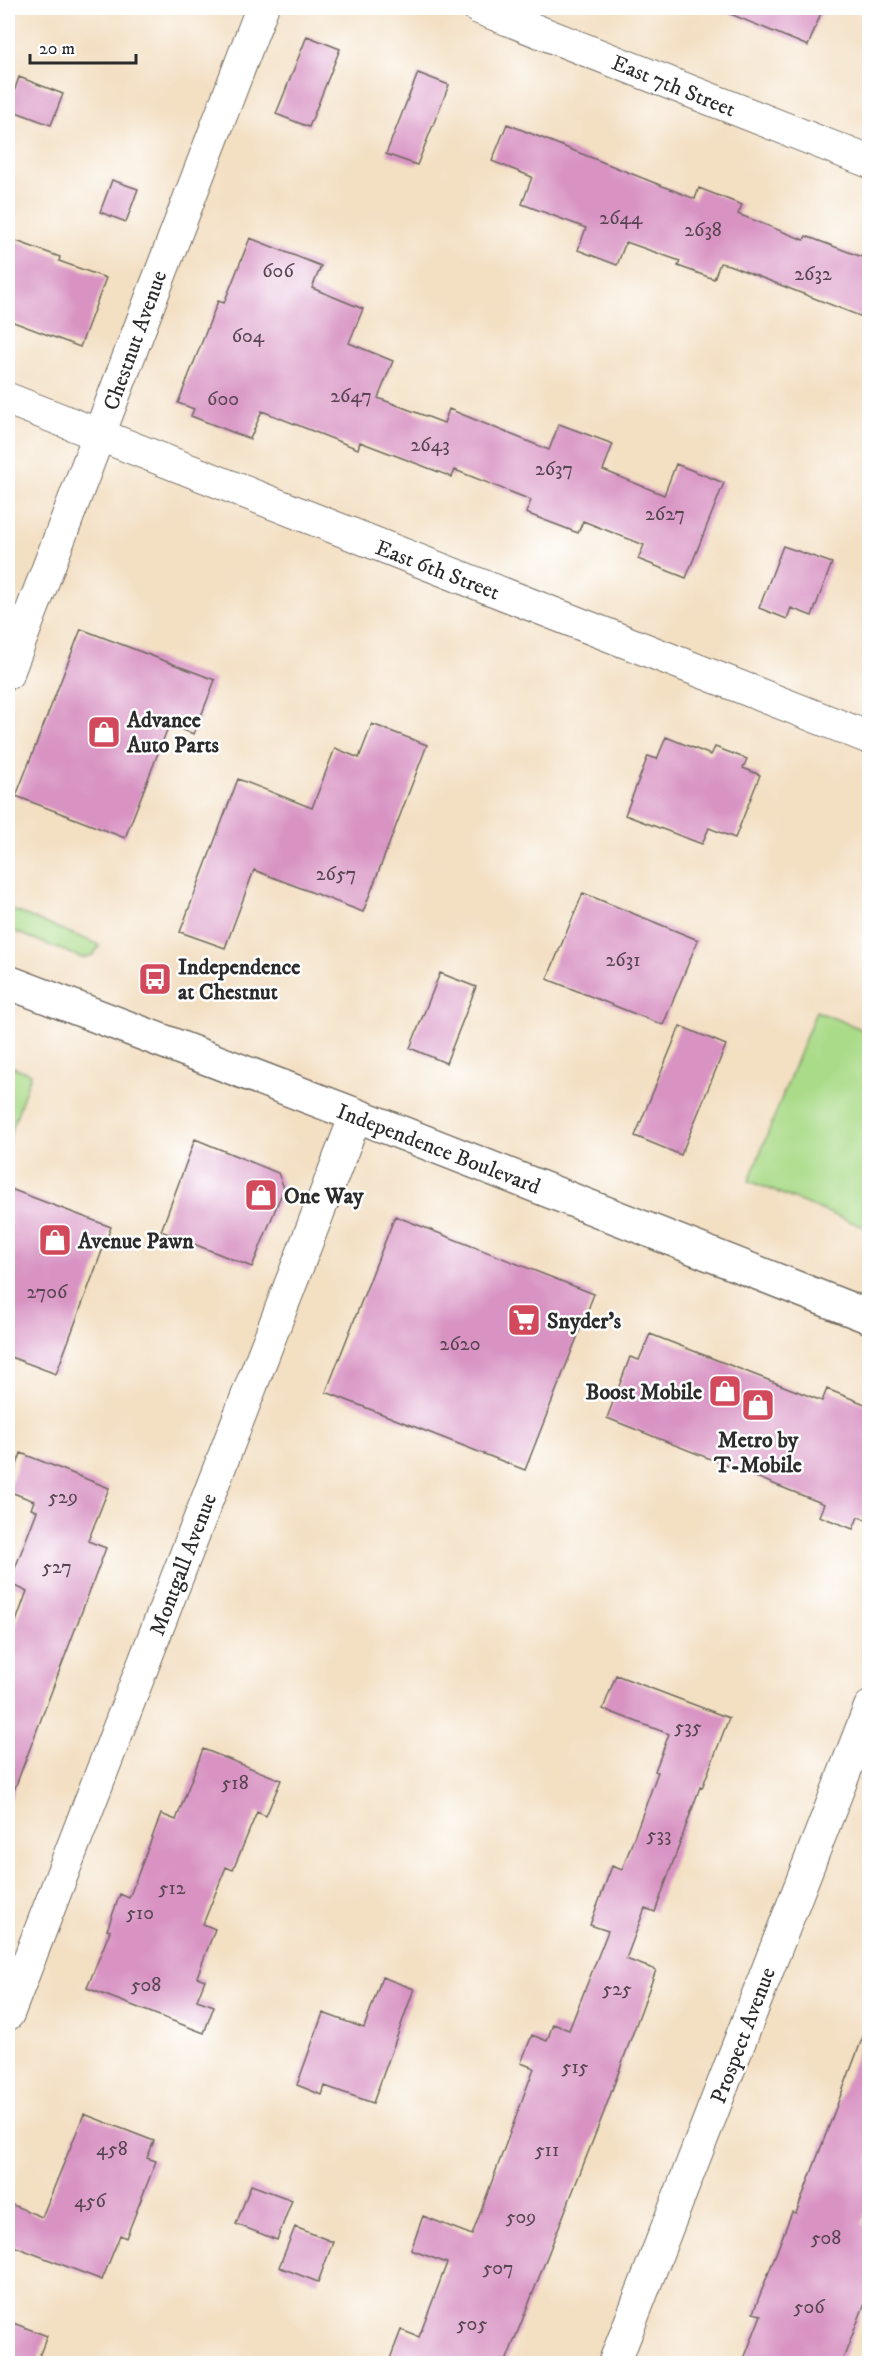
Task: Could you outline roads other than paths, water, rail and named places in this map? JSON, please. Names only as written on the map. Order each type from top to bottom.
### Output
[{"type":"main road","name":"Independence Boulevard","points":[[8,982],[356,1115],[870,1317]]},
{"type":"street","name":"Chestnut Avenue","points":[[8,674],[262,8]]},
{"type":"street","name":"East 7th Street","points":[[479,8],[870,162]]},
{"type":"street","name":"East 6th Street","points":[[8,399],[870,738]]},
{"type":"street","name":"Montgall Avenue","points":[[8,2014],[356,1115]]},
{"type":"street","name":"Prospect Avenue","points":[[614,2364],[870,1707]]},
{"type":"place","name":"Advance Auto Parts","points":[[104,732]]},
{"type":"place","name":"Independence at Chestnut","points":[[155,979]]},
{"type":"place","name":"One Way","points":[[261,1195]]},
{"type":"place","name":"Avenue Pawn","points":[[55,1240]]},
{"type":"place","name":"Snyder's","points":[[524,1320]]},
{"type":"place","name":"Boost Mobile","points":[[725,1391]]},
{"type":"place","name":"Metro by T-Mobile","points":[[758,1405]]}]
